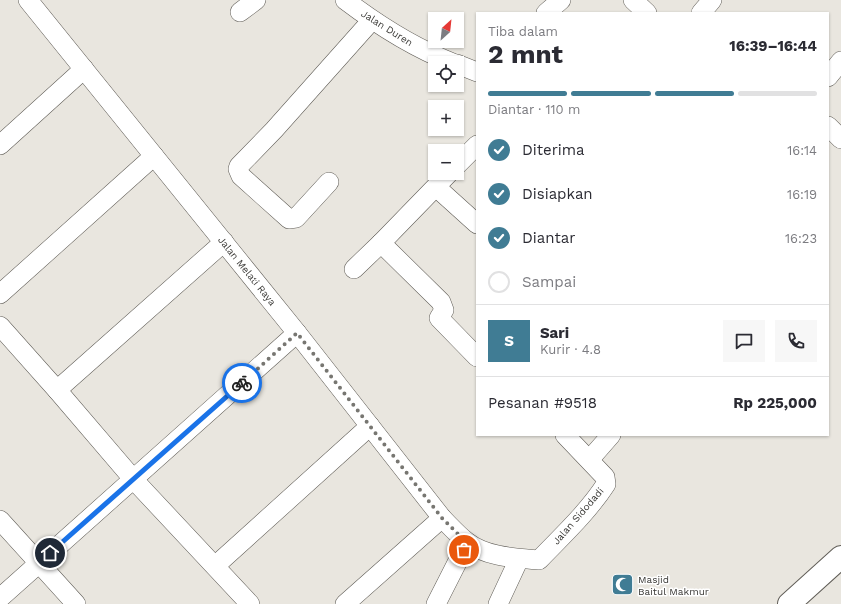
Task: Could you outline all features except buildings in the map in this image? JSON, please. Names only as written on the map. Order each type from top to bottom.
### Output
[{"type":"main road","points":[[789,604],[841,557]]},
{"type":"street","name":"Jalan Melati Raya","points":[[28,0],[297,333],[442,518],[467,543]]},
{"type":"street","points":[[240,12],[256,0]]},
{"type":"street","name":"Jalan Duren","points":[[345,0],[403,40],[438,56]]},
{"type":"street","points":[[547,12],[561,0]]},
{"type":"street","points":[[633,0],[646,12]]},
{"type":"street","points":[[703,12],[712,0]]},
{"type":"street","points":[[329,182],[296,218],[289,219],[241,176],[238,169],[239,166],[274,130],[372,20]]},
{"type":"street","points":[[829,76],[841,61]]},
{"type":"street","points":[[464,67],[476,72]]},
{"type":"street","points":[[0,145],[84,69]]},
{"type":"street","points":[[464,158],[476,146]]},
{"type":"street","points":[[0,294],[154,156]]},
{"type":"street","points":[[354,269],[442,180]]},
{"type":"street","points":[[436,187],[476,223]]},
{"type":"street","points":[[57,390],[224,242]]},
{"type":"street","points":[[381,243],[441,302],[444,310],[439,318],[476,356]]},
{"type":"street","points":[[0,326],[134,480],[250,604]]},
{"type":"street","points":[[0,598],[297,333]]},
{"type":"street","points":[[215,566],[370,426]]},
{"type":"street","name":"Jalan Sidodadi","points":[[520,559],[539,560],[590,504],[606,484],[605,477],[590,459],[566,436]]},
{"type":"street","points":[[590,459],[610,436]]},
{"type":"street","points":[[345,604],[442,518]]},
{"type":"street","points":[[0,520],[76,604]]},
{"type":"street","points":[[436,604],[467,543],[491,552],[520,559],[498,604]]},
{"type":"way so far","points":[[242,383],[297,333],[442,518],[467,543],[464,550]]},
{"type":"place","name":"Masjid Baitul Makmur","points":[[622,585]]},
{"type":"route","points":[[50,553],[242,383]]}]
